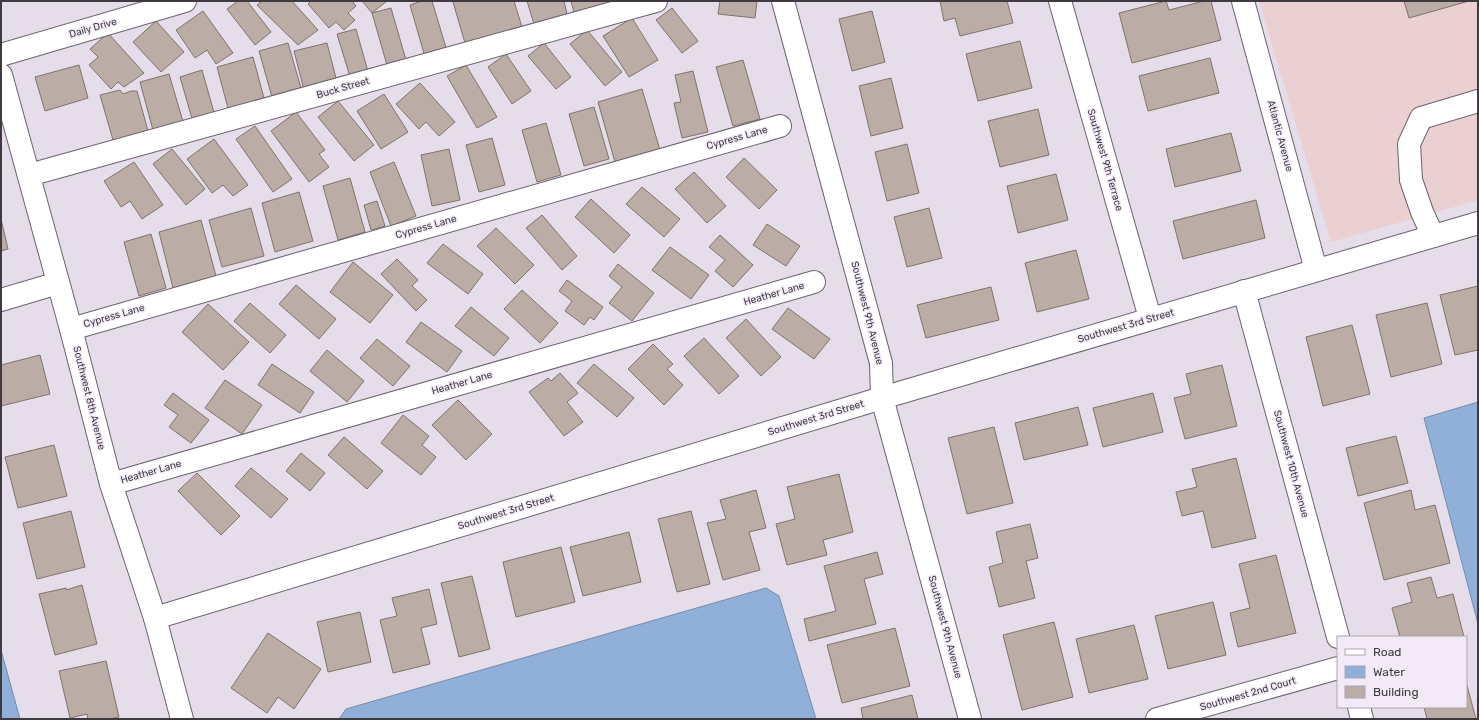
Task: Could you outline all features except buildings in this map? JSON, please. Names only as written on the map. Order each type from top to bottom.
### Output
[{"type":"street","name":"Buck Street","points":[[29,175],[656,1]]},
{"type":"street","name":"Southwest 9th Avenue","points":[[783,1],[881,363],[882,398],[970,719]]},
{"type":"street","name":"Southwest 9th Terrace","points":[[1060,1],[1150,318]]},
{"type":"street","name":"Atlantic Avenue","points":[[1243,1],[1316,270]]},
{"type":"street","name":"Daily Drive","points":[[1,55],[178,2]]},
{"type":"street","name":"Southwest 8th Avenue","points":[[1,75],[71,329],[111,484],[155,618],[182,719]]},
{"type":"street","points":[[1433,236],[1422,212],[1411,180],[1409,144],[1421,118],[1478,101]]},
{"type":"street","name":"Cypress Lane","points":[[71,329],[780,126]]},
{"type":"street","name":"Southwest 3rd Street","points":[[155,618],[882,398],[1478,222]]},
{"type":"street","name":"Heather Lane","points":[[111,484],[814,282]]},
{"type":"street","points":[[1,300],[58,283]]},
{"type":"street","name":"Southwest 10th Avenue","points":[[1244,292],[1338,636]]},
{"type":"street","name":"Southwest 2nd Court","points":[[1157,719],[1337,668]]},
{"type":"street","points":[[1359,708],[1362,719]]},
{"type":"shaded area","points":[[1259,1],[1478,1],[1478,200],[1331,242]]},
{"type":"water","points":[[1478,402],[1478,624],[1424,418]]},
{"type":"water","points":[[766,588],[779,596],[816,719],[339,719],[346,709]]},
{"type":"water","points":[[1,650],[20,719],[1,719]]}]
